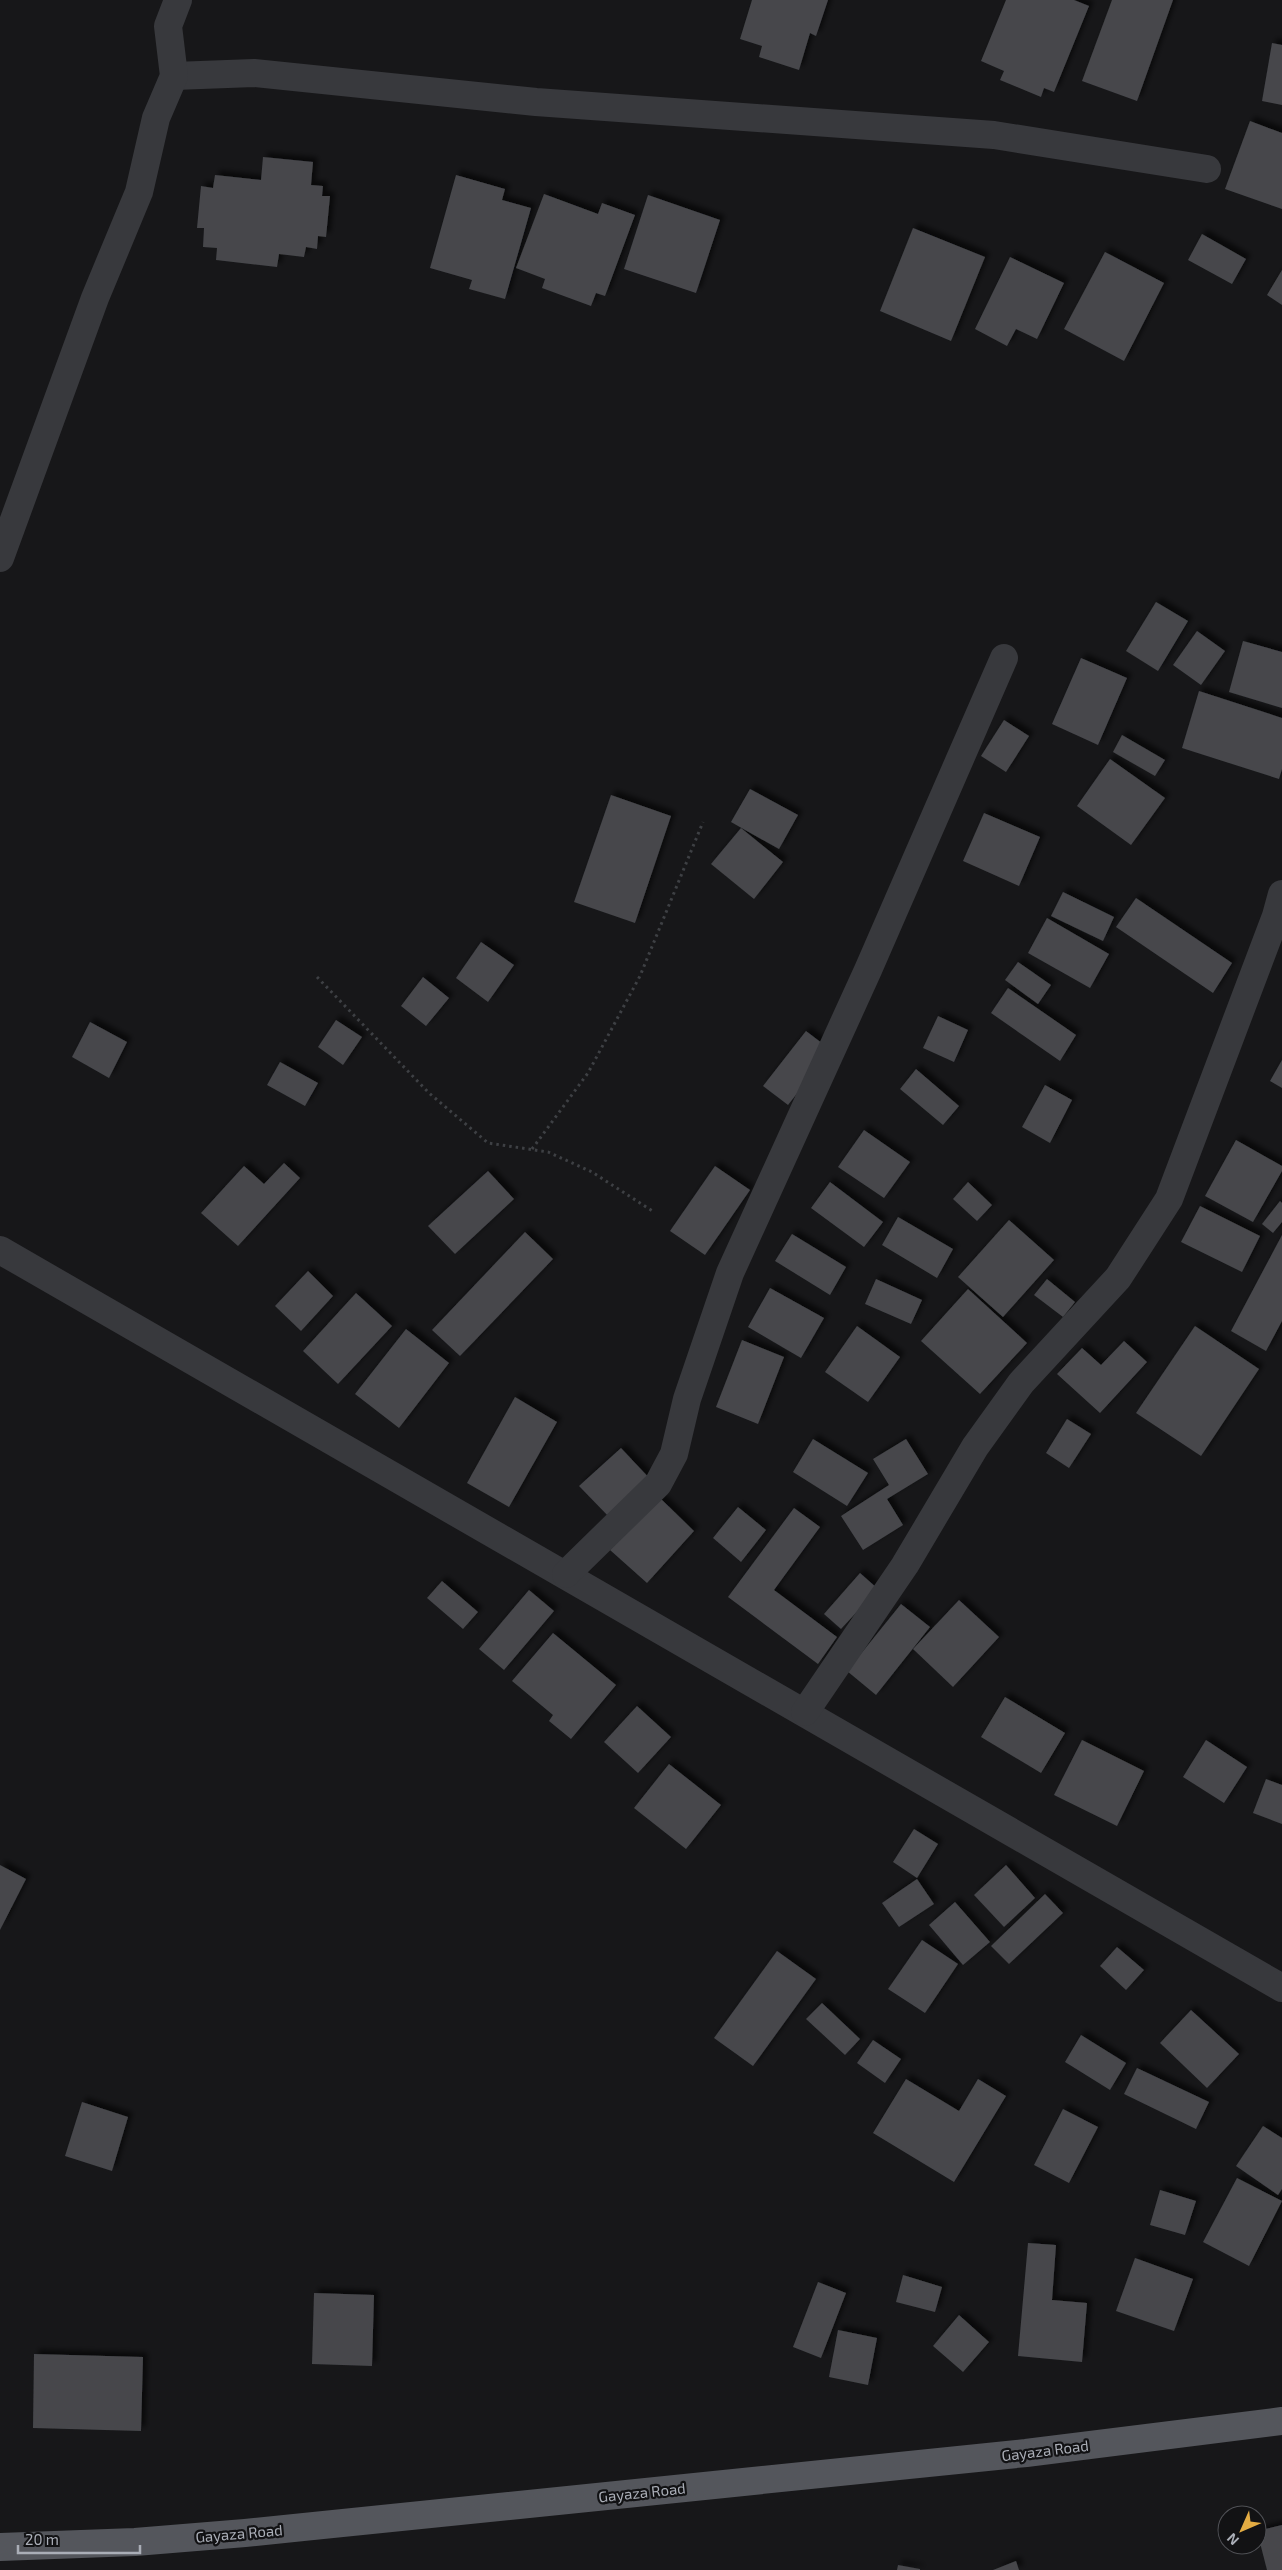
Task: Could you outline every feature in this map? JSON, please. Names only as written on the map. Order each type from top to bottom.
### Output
[{"type":"main road","name":"Gayaza Road","points":[[0,2547],[135,2542],[245,2533],[1026,2453],[1282,2421]]},
{"type":"street","points":[[0,558],[95,298],[138,192],[156,118],[174,76],[168,26],[178,0]]},
{"type":"street","points":[[174,76],[254,73],[536,102],[994,135],[1207,169]]},
{"type":"street","points":[[566,1574],[658,1484],[674,1454],[687,1399],[730,1273],[868,970],[1004,658]]},
{"type":"street","points":[[805,1712],[905,1566],[975,1447],[1022,1383],[1118,1278],[1169,1199],[1276,916],[1282,894]]},
{"type":"street","points":[[0,1250],[566,1574],[1282,1988]]},
{"type":"path","points":[[531,1150],[588,1073],[640,976],[703,822]]},
{"type":"path","points":[[317,976],[429,1093],[488,1143],[548,1152],[592,1172],[654,1212]]},
{"type":"building","points":[[752,0],[828,0],[816,36],[810,33],[799,70],[759,57],[762,46],[740,39]]},
{"type":"building","points":[[1006,0],[1074,0],[1089,6],[1054,92],[1044,88],[1041,97],[1000,80],[1004,71],[981,61]]},
{"type":"building","points":[[1112,0],[1173,0],[1137,101],[1082,81]]},
{"type":"building","points":[[1272,43],[1282,45],[1282,105],[1262,101]]},
{"type":"building","points":[[1250,121],[1282,133],[1282,209],[1225,189]]},
{"type":"building","points":[[263,157],[313,162],[311,185],[323,186],[322,196],[330,196],[326,237],[318,236],[317,249],[306,247],[304,257],[279,254],[277,267],[216,260],[217,248],[203,247],[204,228],[197,228],[201,186],[213,188],[215,175],[261,180]]},
{"type":"building","points":[[456,175],[505,189],[502,200],[531,208],[505,299],[469,289],[472,280],[430,268]]},
{"type":"building","points":[[544,194],[598,214],[602,203],[635,215],[605,296],[596,293],[591,306],[542,288],[545,279],[516,268]]},
{"type":"building","points":[[648,195],[720,220],[696,293],[624,269]]},
{"type":"building","points":[[913,228],[985,257],[951,341],[880,311]]},
{"type":"building","points":[[1202,234],[1246,259],[1232,284],[1188,260]]},
{"type":"building","points":[[1105,252],[1164,283],[1124,361],[1064,329]]},
{"type":"building","points":[[1010,257],[1064,283],[1037,339],[1016,329],[1007,346],[975,329]]},
{"type":"building","points":[[1282,270],[1282,305],[1267,295]]},
{"type":"building","points":[[1156,602],[1188,621],[1158,671],[1126,651]]},
{"type":"building","points":[[1197,631],[1225,651],[1201,685],[1173,665]]},
{"type":"building","points":[[1243,641],[1282,652],[1282,708],[1229,692]]},
{"type":"building","points":[[1081,658],[1127,678],[1098,745],[1052,724]]},
{"type":"building","points":[[1199,691],[1282,718],[1282,769],[1279,779],[1182,748]]},
{"type":"building","points":[[1004,720],[1029,736],[1006,772],[981,756]]},
{"type":"building","points":[[1122,735],[1165,760],[1155,776],[1113,752]]},
{"type":"building","points":[[1110,759],[1165,798],[1131,845],[1077,806]]},
{"type":"building","points":[[750,789],[798,815],[779,849],[731,822]]},
{"type":"building","points":[[611,795],[671,816],[635,923],[574,902]]},
{"type":"building","points":[[984,813],[1040,837],[1019,886],[963,861]]},
{"type":"building","points":[[741,828],[783,862],[754,899],[711,864]]},
{"type":"building","points":[[1063,892],[1114,917],[1103,941],[1051,916]]},
{"type":"building","points":[[1136,898],[1232,963],[1213,993],[1116,927]]},
{"type":"building","points":[[1047,918],[1109,954],[1090,988],[1028,953]]},
{"type":"building","points":[[481,942],[514,965],[488,1002],[456,978]]},
{"type":"building","points":[[1018,962],[1051,985],[1038,1004],[1005,980]]},
{"type":"building","points":[[423,977],[449,998],[426,1026],[401,1006]]},
{"type":"building","points":[[1008,988],[1076,1035],[1060,1061],[991,1013]]},
{"type":"building","points":[[938,1016],[968,1030],[954,1062],[923,1048]]},
{"type":"building","points":[[336,1020],[362,1037],[343,1065],[318,1047]]},
{"type":"building","points":[[90,1022],[127,1042],[109,1078],[72,1057]]},
{"type":"building","points":[[806,1031],[831,1050],[788,1105],[763,1086]]},
{"type":"building","points":[[1282,1060],[1282,1088],[1270,1081]]},
{"type":"building","points":[[280,1062],[318,1083],[305,1106],[267,1085]]},
{"type":"building","points":[[916,1069],[959,1106],[943,1125],[900,1089]]},
{"type":"building","points":[[1045,1085],[1072,1100],[1050,1143],[1022,1127]]},
{"type":"building","points":[[864,1130],[910,1162],[884,1198],[838,1167]]},
{"type":"building","points":[[1236,1140],[1282,1166],[1282,1171],[1253,1222],[1205,1196]]},
{"type":"building","points":[[284,1163],[300,1178],[238,1246],[201,1213],[244,1166],[264,1184]]},
{"type":"building","points":[[715,1166],[750,1190],[705,1255],[670,1231]]},
{"type":"building","points":[[488,1171],[514,1199],[455,1254],[428,1226]]},
{"type":"building","points":[[830,1182],[883,1222],[864,1247],[811,1208]]},
{"type":"building","points":[[968,1182],[992,1205],[977,1221],[953,1199]]},
{"type":"building","points":[[1280,1201],[1282,1203],[1282,1222],[1273,1233],[1262,1224]]},
{"type":"building","points":[[1200,1206],[1260,1236],[1242,1272],[1181,1242]]},
{"type":"building","points":[[898,1217],[953,1249],[937,1278],[882,1245]]},
{"type":"building","points":[[1009,1220],[1054,1260],[1003,1317],[958,1277]]},
{"type":"building","points":[[525,1232],[553,1259],[460,1356],[432,1330]]},
{"type":"building","points":[[792,1234],[846,1267],[830,1295],[775,1261]]},
{"type":"building","points":[[1282,1235],[1282,1321],[1266,1351],[1231,1331]]},
{"type":"building","points":[[308,1271],[333,1296],[301,1331],[275,1306]]},
{"type":"building","points":[[876,1279],[922,1300],[911,1324],[865,1304]]},
{"type":"building","points":[[1047,1279],[1075,1302],[1063,1317],[1034,1295]]},
{"type":"building","points":[[770,1288],[824,1318],[801,1358],[748,1327]]},
{"type":"building","points":[[968,1289],[1027,1343],[980,1394],[921,1341]]},
{"type":"building","points":[[356,1293],[392,1326],[338,1384],[303,1351]]},
{"type":"building","points":[[857,1326],[900,1357],[868,1402],[825,1372]]},
{"type":"building","points":[[1195,1326],[1259,1369],[1201,1456],[1136,1413]]},
{"type":"building","points":[[406,1329],[449,1363],[399,1428],[355,1394]]},
{"type":"building","points":[[742,1340],[784,1357],[758,1424],[716,1407]]},
{"type":"building","points":[[1124,1341],[1147,1362],[1100,1413],[1057,1374],[1082,1348],[1101,1365]]},
{"type":"building","points":[[515,1397],[557,1422],[509,1507],[467,1483]]},
{"type":"building","points":[[1067,1419],[1091,1434],[1069,1468],[1046,1453]]},
{"type":"building","points":[[813,1439],[868,1473],[847,1506],[793,1472]]},
{"type":"building","points":[[906,1439],[928,1474],[887,1499],[903,1525],[863,1550],[841,1516],[889,1485],[873,1459]]},
{"type":"building","points":[[621,1448],[652,1481],[611,1519],[579,1486]]},
{"type":"building","points":[[659,1497],[694,1531],[647,1583],[610,1550]]},
{"type":"building","points":[[738,1507],[766,1530],[741,1562],[713,1538]]},
{"type":"building","points":[[794,1508],[820,1527],[774,1590],[837,1637],[818,1664],[728,1597]]},
{"type":"building","points":[[860,1573],[878,1589],[841,1629],[824,1614]]},
{"type":"building","points":[[442,1581],[478,1612],[463,1629],[427,1598]]},
{"type":"building","points":[[529,1590],[554,1611],[504,1670],[479,1649]]},
{"type":"building","points":[[959,1600],[999,1637],[953,1687],[913,1649]]},
{"type":"building","points":[[901,1604],[930,1627],[876,1695],[847,1671]]},
{"type":"building","points":[[553,1633],[616,1685],[571,1739],[549,1721],[553,1715],[512,1681]]},
{"type":"building","points":[[1005,1697],[1065,1733],[1041,1773],[981,1737]]},
{"type":"building","points":[[637,1706],[671,1737],[638,1773],[604,1742]]},
{"type":"building","points":[[1082,1740],[1144,1771],[1117,1826],[1054,1795]]},
{"type":"building","points":[[1206,1740],[1247,1767],[1224,1803],[1183,1777]]},
{"type":"building","points":[[669,1764],[721,1805],[686,1849],[634,1808]]},
{"type":"building","points":[[1266,1779],[1282,1785],[1282,1824],[1253,1813]]},
{"type":"building","points":[[914,1829],[938,1844],[917,1878],[893,1862]]},
{"type":"building","points":[[0,1865],[26,1879],[0,1930]]},
{"type":"building","points":[[1006,1865],[1035,1898],[1004,1927],[974,1895]]},
{"type":"building","points":[[917,1879],[934,1904],[899,1927],[882,1903]]},
{"type":"building","points":[[1045,1894],[1063,1913],[1009,1964],[991,1946]]},
{"type":"building","points":[[955,1902],[990,1942],[963,1965],[929,1925]]},
{"type":"building","points":[[922,1940],[958,1964],[925,2013],[888,1989]]},
{"type":"building","points":[[1117,1947],[1144,1970],[1126,1990],[1100,1966]]},
{"type":"building","points":[[777,1951],[816,1979],[753,2066],[714,2038]]},
{"type":"building","points":[[822,2003],[860,2039],[845,2055],[806,2019]]},
{"type":"building","points":[[1191,2010],[1239,2054],[1207,2088],[1160,2043]]},
{"type":"building","points":[[1081,2035],[1126,2063],[1110,2090],[1065,2062]]},
{"type":"building","points":[[873,2040],[901,2059],[885,2083],[857,2063]]},
{"type":"building","points":[[1137,2068],[1209,2102],[1196,2129],[1124,2094]]},
{"type":"building","points":[[906,2079],[959,2111],[978,2079],[1006,2096],[954,2182],[873,2133]]},
{"type":"building","points":[[82,2102],[128,2117],[112,2171],[65,2156]]},
{"type":"building","points":[[1063,2109],[1098,2127],[1069,2183],[1034,2165]]},
{"type":"building","points":[[1263,2126],[1282,2138],[1282,2189],[1278,2195],[1236,2166]]},
{"type":"building","points":[[1237,2178],[1282,2201],[1249,2266],[1203,2242]]},
{"type":"building","points":[[1160,2190],[1196,2201],[1185,2235],[1150,2225]]},
{"type":"building","points":[[1028,2243],[1056,2245],[1052,2300],[1087,2303],[1082,2362],[1018,2356]]},
{"type":"building","points":[[1135,2258],[1193,2279],[1174,2331],[1116,2311]]},
{"type":"building","points":[[903,2275],[942,2287],[935,2312],[896,2302]]},
{"type":"building","points":[[818,2282],[846,2293],[821,2358],[793,2347]]},
{"type":"building","points":[[314,2293],[374,2295],[372,2366],[312,2364]]},
{"type":"building","points":[[959,2315],[989,2342],[963,2372],[933,2346]]},
{"type":"building","points":[[838,2330],[877,2338],[868,2385],[829,2377]]},
{"type":"building","points":[[34,2354],[143,2357],[141,2431],[33,2428]]},
{"type":"building","points":[[1282,2525],[1282,2570],[1267,2570],[1263,2555],[1267,2555],[1267,2529]]},
{"type":"building","points":[[1016,2561],[1019,2570],[993,2570]]},
{"type":"building","points":[[898,2565],[920,2569],[920,2570],[897,2570]]}]
